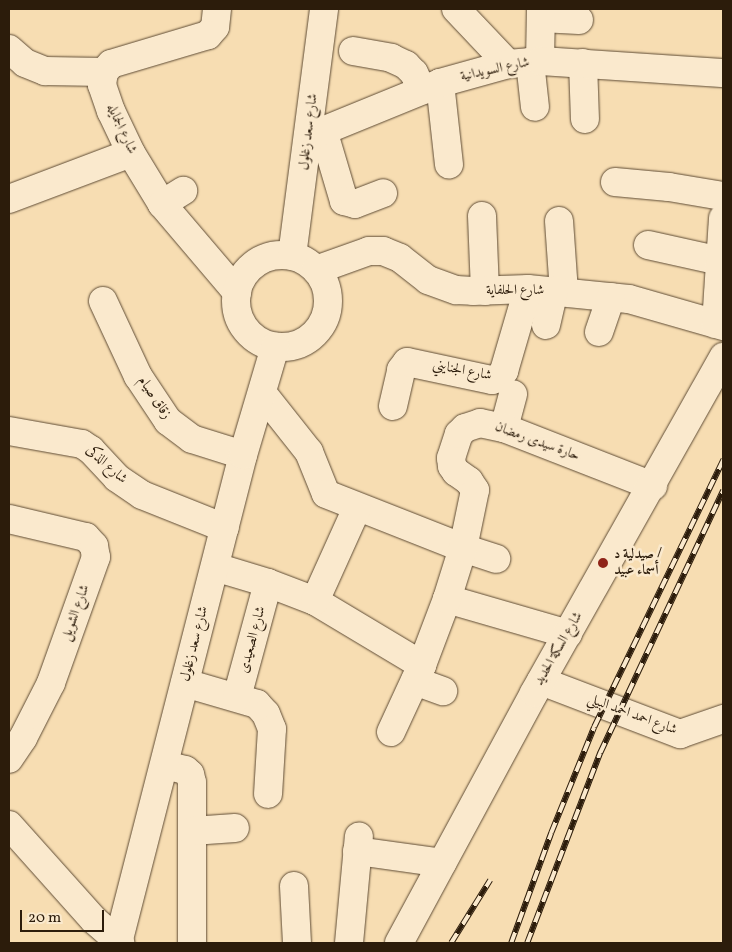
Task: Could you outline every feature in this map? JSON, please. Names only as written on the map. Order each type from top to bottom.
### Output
[{"type":"street","points":[[9,49],[25,63],[46,71],[104,72],[111,64],[120,60],[208,35],[215,26],[218,9]]},
{"type":"street","name":"شارع سعد زغلول","points":[[292,256],[316,134],[324,9]]},
{"type":"street","points":[[456,9],[526,62]]},
{"type":"street","points":[[536,107],[526,62],[541,14],[578,20]]},
{"type":"street","points":[[354,51],[391,58],[406,65],[431,87],[449,165]]},
{"type":"street","name":"شارع السويدانية","points":[[316,134],[431,87],[526,62],[583,63],[723,73]]},
{"type":"street","points":[[583,63],[585,119]]},
{"type":"street","name":"شارع الجمايله","points":[[104,72],[102,85],[111,112],[132,154],[173,198],[237,292]]},
{"type":"street","points":[[316,134],[344,201],[355,204],[382,193]]},
{"type":"street","points":[[9,199],[132,154]]},
{"type":"street","points":[[615,182],[669,187],[723,196]]},
{"type":"street","points":[[482,216],[485,291]]},
{"type":"street","points":[[720,325],[720,262],[723,218]]},
{"type":"street","points":[[546,325],[559,221]]},
{"type":"street","points":[[648,245],[720,262]]},
{"type":"street","name":"شارع الحلفاية","points":[[316,270],[369,251],[382,251],[392,254],[428,280],[456,290],[549,291],[629,299],[720,325]]},
{"type":"street","points":[[292,256],[305,261],[316,270],[324,282],[328,295],[323,323],[314,334],[302,342],[289,346],[275,347],[263,344],[244,328],[238,317],[237,292],[241,281],[257,263],[268,257],[292,256]]},
{"type":"street","name":"شارع الجنايني","points":[[392,406],[391,367],[407,362],[412,361],[492,380],[499,378],[549,291]]},
{"type":"street","points":[[599,332],[611,297]]},
{"type":"street","name":"زقاق صيام","points":[[103,301],[138,376],[168,422],[192,439],[243,455]]},
{"type":"street","name":"شارع سعد زغلول","points":[[119,943],[243,455],[275,347]]},
{"type":"street","name":"شارع السكة الحديد","points":[[399,943],[541,681],[653,486],[723,357]]},
{"type":"street","points":[[262,394],[309,452],[326,494],[357,508],[496,559]]},
{"type":"street","points":[[504,428],[513,394]]},
{"type":"street","name":"حارة سيدى رمضان","points":[[391,732],[419,673],[447,599],[463,548],[476,490],[470,481],[456,472],[452,466],[451,458],[459,434],[472,424],[480,423],[504,428],[653,486]]},
{"type":"street","name":"شارع الذكى","points":[[9,432],[82,444],[91,450],[117,478],[142,495],[225,528]]},
{"type":"street","points":[[315,601],[357,508]]},
{"type":"street","name":"شارع الشويل","points":[[9,519],[86,537],[94,546],[96,557],[51,683],[24,738],[9,759]]},
{"type":"street","points":[[215,567],[268,583],[315,601],[443,691]]},
{"type":"street","name":"شارع الصعيدى","points":[[237,697],[268,583]]},
{"type":"street","points":[[447,599],[568,634]]},
{"type":"street","name":"شارع احمد احمد البيلي","points":[[541,681],[680,734],[723,719]]},
{"type":"street","points":[[186,683],[257,704],[266,714],[272,729],[268,794]]},
{"type":"street","points":[[165,765],[185,770],[190,774],[192,783],[192,943]]},
{"type":"street","points":[[9,825],[94,920],[119,943]]},
{"type":"street","points":[[192,831],[235,828]]},
{"type":"street","points":[[349,943],[358,844],[442,863]]},
{"type":"street","points":[[294,886],[297,943]]},
{"type":"railway","points":[[511,943],[551,833],[594,727],[723,460]]},
{"type":"railway","points":[[527,943],[600,753],[723,490]]},
{"type":"railway","points":[[451,943],[490,880]]},
{"type":"place","name":"صيدلية د / أسماء عبيد","points":[[603,563]]}]
